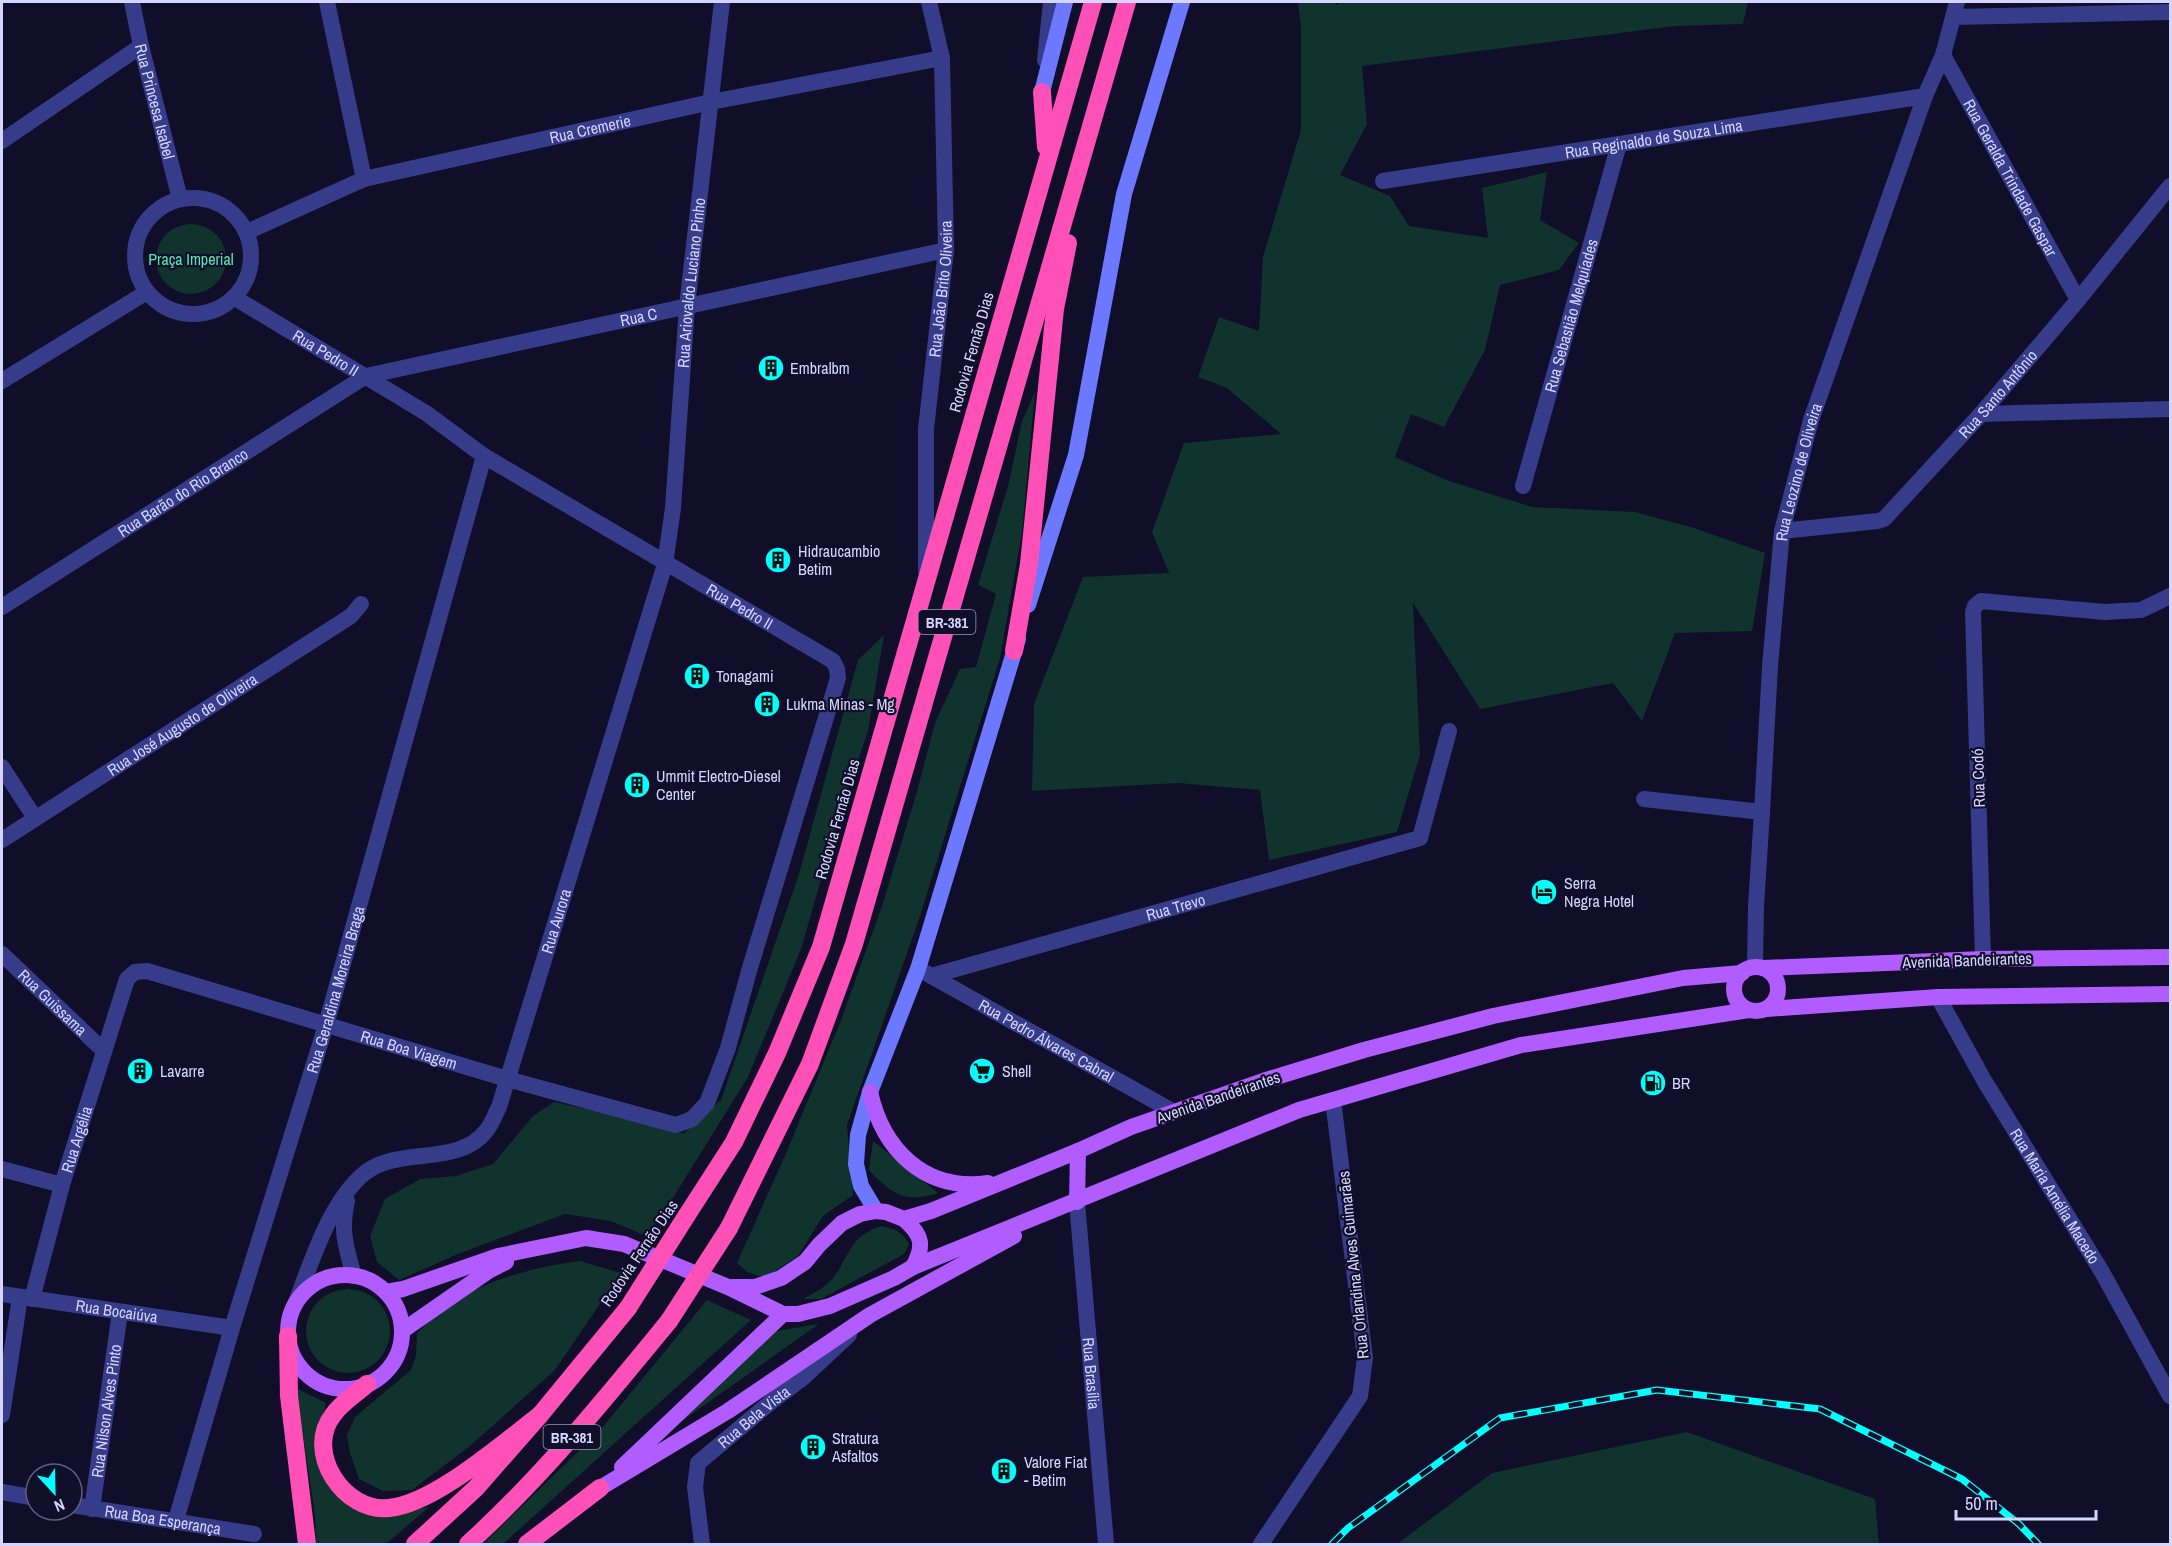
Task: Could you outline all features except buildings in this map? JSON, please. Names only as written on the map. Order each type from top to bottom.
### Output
[{"type":"highway","name":"Rodovia Fernão Dias","points":[[415,1545],[476,1488],[628,1308],[734,1142],[777,1053],[821,946],[1093,2]]},
{"type":"highway","name":"BR-381","points":[[468,1545],[506,1509],[571,1438],[669,1321],[729,1228],[810,1064],[854,944],[1127,2]]},
{"type":"highway","name":"BR-381","points":[[1042,92],[1047,160]]},
{"type":"highway","name":"BR-381","points":[[1014,651],[1029,564],[1055,309],[1089,132]]},
{"type":"highway","points":[[288,1336],[289,1396],[307,1545]]},
{"type":"highway","name":"BR-381","points":[[367,1384],[332,1415],[323,1437],[324,1457],[332,1476],[345,1494],[365,1504],[387,1509],[416,1501],[459,1477],[540,1415]]},
{"type":"highway","points":[[527,1545],[600,1488]]},
{"type":"main road","name":"BR-381","points":[[1042,92],[1065,2]]},
{"type":"main road","name":"BR-381","points":[[876,1211],[861,1186],[856,1164],[858,1135],[870,1092],[924,972],[1014,651],[1076,455],[1124,194],[1182,2]]},
{"type":"main road","name":"Avenida Bandeirantes","points":[[904,1219],[931,1211],[1131,1127],[1263,1081],[1364,1050],[1493,1016],[1683,978],[1753,969],[1983,959],[2170,957]]},
{"type":"main road","points":[[1749,1010],[1742,1006],[1734,993],[1734,986],[1753,969],[1775,976],[1778,984],[1777,998],[1767,1009]]},
{"type":"main road","points":[[386,1292],[403,1289],[498,1256],[586,1238],[624,1244],[728,1287],[783,1314],[798,1314],[830,1305],[894,1278],[913,1267],[1299,1110],[1521,1045],[1749,1010],[1761,1011],[1938,997],[2170,994]]},
{"type":"main road","points":[[870,1092],[875,1114],[884,1134],[898,1152],[915,1166],[934,1177],[956,1183],[978,1185],[1000,1182]]},
{"type":"main road","points":[[1077,1202],[1078,1150]]},
{"type":"main road","points":[[600,1488],[728,1411],[870,1315],[1077,1202]]},
{"type":"main road","points":[[728,1287],[755,1287],[781,1278],[805,1262],[842,1223],[860,1214],[876,1211],[904,1219],[913,1227],[920,1239],[920,1254],[913,1267]]},
{"type":"main road","points":[[402,1331],[490,1270],[529,1250]]},
{"type":"main road","points":[[337,1276],[354,1276],[371,1281],[386,1292],[400,1317],[402,1331],[400,1347],[393,1363],[382,1376],[350,1389],[332,1388],[315,1381],[301,1369],[292,1354],[288,1336],[289,1320],[295,1305],[306,1291],[320,1281],[337,1276]]},
{"type":"main road","points":[[600,1488],[783,1314]]},
{"type":"street","name":"Rua Princesa Isabel","points":[[132,2],[180,199]]},
{"type":"street","points":[[327,2],[364,179]]},
{"type":"street","name":"Rua Ariovaldo Luciano Pinho","points":[[664,564],[673,508],[687,306],[722,2]]},
{"type":"street","name":"Rua João Brito Oliveira","points":[[926,579],[927,429],[946,250],[942,58],[929,2]]},
{"type":"street","points":[[1042,92],[1051,2]]},
{"type":"street","points":[[1955,9],[2170,12]]},
{"type":"street","name":"Rua Leozino de Oliveira","points":[[1753,969],[1770,666],[1782,531],[1811,420],[1925,96],[1942,55],[1955,9]]},
{"type":"street","points":[[2,141],[141,46]]},
{"type":"street","name":"Rua Geralda Trindade Gaspar","points":[[1942,55],[2078,300]]},
{"type":"street","name":"Rua Cremerie","points":[[247,232],[364,179],[711,102],[942,58]]},
{"type":"street","name":"Rua Reginaldo de Souza Lima","points":[[1383,181],[1925,96]]},
{"type":"street","name":"Rua Sebastião Melquíades","points":[[1523,486],[1619,144]]},
{"type":"street","name":"Rua Santo Antônio","points":[[1782,531],[1884,519],[1981,414],[2078,300],[2170,186]]},
{"type":"street","points":[[200,198],[219,204],[236,216],[247,232],[252,249],[251,267],[245,284],[235,298],[219,309],[199,314],[179,313],[161,305],[147,292],[138,275],[135,256],[138,237],[148,220],[162,207],[180,199],[200,198]]},
{"type":"street","name":"Rua C","points":[[366,376],[946,250]]},
{"type":"street","points":[[2,381],[147,292]]},
{"type":"street","name":"Rua Pedro II","points":[[235,298],[426,413],[484,456],[664,564],[833,661],[838,678],[749,970],[728,1048],[707,1103],[692,1119]]},
{"type":"street","name":"Rua Barão do Rio Branco","points":[[2,607],[366,376]]},
{"type":"street","points":[[1981,414],[2170,409]]},
{"type":"street","name":"Rua Geraldina Moreira Braga","points":[[176,1520],[232,1328],[326,1025],[484,456]]},
{"type":"street","name":"Rua Aurora","points":[[295,1305],[320,1238],[350,1186],[369,1170],[393,1159],[447,1152],[470,1145],[487,1131],[499,1107],[664,564]]},
{"type":"street","name":"Rua Codó","points":[[1983,959],[1973,612],[1975,606],[1981,601],[2105,612],[2141,610],[2170,596]]},
{"type":"street","name":"Rua José Augusto de Oliveira","points":[[2,840],[351,616],[361,604]]},
{"type":"street","name":"Rua Trevo","points":[[924,972],[1420,838],[1449,731]]},
{"type":"street","points":[[2,767],[35,818]]},
{"type":"street","points":[[1644,799],[1761,812]]},
{"type":"street","name":"Rua Guissama","points":[[2,954],[104,1051]]},
{"type":"street","name":"Rua Boa Viagem","points":[[127,979],[135,972],[147,971],[507,1079],[676,1125],[692,1119]]},
{"type":"street","name":"Rua Pedro Álvares Cabral","points":[[924,972],[1174,1112]]},
{"type":"street","name":"Rua Argélia","points":[[2,1415],[26,1298],[127,979]]},
{"type":"street","name":"Rua Maria Amélia Macedo","points":[[1938,997],[1986,1082],[2102,1272],[2170,1396]]},
{"type":"street","name":"Rua Orlandina Alves Guimarães","points":[[1261,1545],[1360,1396],[1365,1358],[1333,1100]]},
{"type":"street","points":[[2,1169],[62,1185]]},
{"type":"street","points":[[350,1186],[344,1210],[344,1238],[354,1276]]},
{"type":"street","name":"Rua Brasília","points":[[1077,1202],[1106,1545]]},
{"type":"street","name":"Rua Bocaiúva","points":[[2,1294],[232,1328]]},
{"type":"street","name":"Rua Nilson Alves Pinto","points":[[92,1509],[120,1312]]},
{"type":"street","name":"Rua Bela Vista","points":[[702,1545],[695,1487],[698,1463],[804,1377],[870,1315]]},
{"type":"street","points":[[2,1492],[24,1496]]},
{"type":"street","name":"Rua Boa Esperança","points":[[84,1507],[254,1534]]},
{"type":"green space","points":[[1298,2],[1335,2],[1336,5],[1342,2],[1748,2],[1743,24],[1675,26],[1362,66],[1367,124],[1340,175],[1390,196],[1409,226],[1488,238],[1482,188],[1547,172],[1540,220],[1579,243],[1559,270],[1500,285],[1485,350],[1444,427],[1411,414],[1395,457],[1446,480],[1532,507],[1635,512],[1694,528],[1765,553],[1752,631],[1675,633],[1642,721],[1613,683],[1480,709],[1413,603],[1420,755],[1397,832],[1269,860],[1260,790],[1178,783],[1032,791],[1034,704],[1083,577],[1169,573],[1152,532],[1184,443],[1281,434],[1227,388],[1198,377],[1219,317],[1259,331],[1263,257],[1301,130],[1301,26]]},
{"type":"green space","name":"Praça Imperial","points":[[184,224],[198,224],[211,230],[220,239],[226,252],[224,272],[216,284],[198,294],[184,294],[171,288],[162,279],[156,266],[156,252],[162,239],[171,230]]},
{"type":"green space","points":[[1035,392],[1022,533],[1000,658],[920,916],[847,1125],[853,1195],[823,1216],[798,1256],[765,1278],[747,1272],[737,1263],[787,1151],[841,1020],[882,906],[935,723],[960,669],[976,667],[996,594],[978,585],[1008,486],[1022,421]]},
{"type":"green space","points":[[884,635],[868,731],[840,814],[801,949],[748,1077],[661,1217],[646,1236],[611,1221],[565,1214],[458,1254],[399,1280],[377,1262],[370,1236],[385,1199],[420,1179],[456,1176],[493,1164],[533,1116],[554,1102],[636,1120],[683,1134],[721,1100],[799,874],[858,660]]},
{"type":"green space","points":[[873,1141],[938,1193],[907,1197],[892,1191],[869,1170]]},
{"type":"green space","points":[[882,1226],[895,1230],[904,1237],[909,1244],[904,1254],[821,1299],[803,1299],[831,1281],[853,1246],[864,1234]]},
{"type":"green space","points":[[580,1261],[621,1273],[555,1370],[470,1446],[412,1490],[383,1491],[359,1479],[350,1453],[347,1435],[355,1417],[411,1370],[416,1356],[417,1333],[448,1306],[482,1287],[530,1270]]},
{"type":"green space","points":[[348,1289],[364,1292],[378,1301],[387,1315],[390,1331],[387,1347],[378,1361],[364,1370],[348,1373],[332,1370],[318,1361],[309,1347],[306,1331],[309,1315],[318,1301],[332,1292]]},
{"type":"green space","points":[[707,1300],[751,1320],[503,1544],[483,1544],[602,1428]]},
{"type":"green space","points":[[819,1324],[672,1428],[771,1332]]},
{"type":"green space","points":[[296,1388],[326,1403],[316,1447],[322,1476],[344,1501],[379,1515],[429,1507],[386,1544],[316,1544],[315,1515]]},
{"type":"green space","points":[[1687,1432],[1875,1499],[1879,1544],[1397,1544],[1492,1473]]},
{"type":"railway","points":[[1332,1544],[1348,1528],[1500,1418],[1657,1390],[1820,1409],[1962,1479],[2019,1524],[2038,1544]]},
{"type":"place","name":"Embralbm","points":[[771,368]]},
{"type":"place","name":"Hidraucambio Betim","points":[[778,560]]},
{"type":"place","name":"Tonagami","points":[[697,676]]},
{"type":"place","name":"Lukma Minas - Mg","points":[[767,704]]},
{"type":"place","name":"Ummit Electro-Diesel Center","points":[[637,785]]},
{"type":"place","name":"Serra Negra Hotel","points":[[1544,892]]},
{"type":"place","name":"Lavarre","points":[[140,1071]]},
{"type":"place","name":"Shell","points":[[982,1071]]},
{"type":"place","name":"BR","points":[[1653,1083]]},
{"type":"place","name":"Stratura Asfaltos","points":[[813,1447]]},
{"type":"place","name":"Valore Fiat - Betim","points":[[1004,1471]]}]
